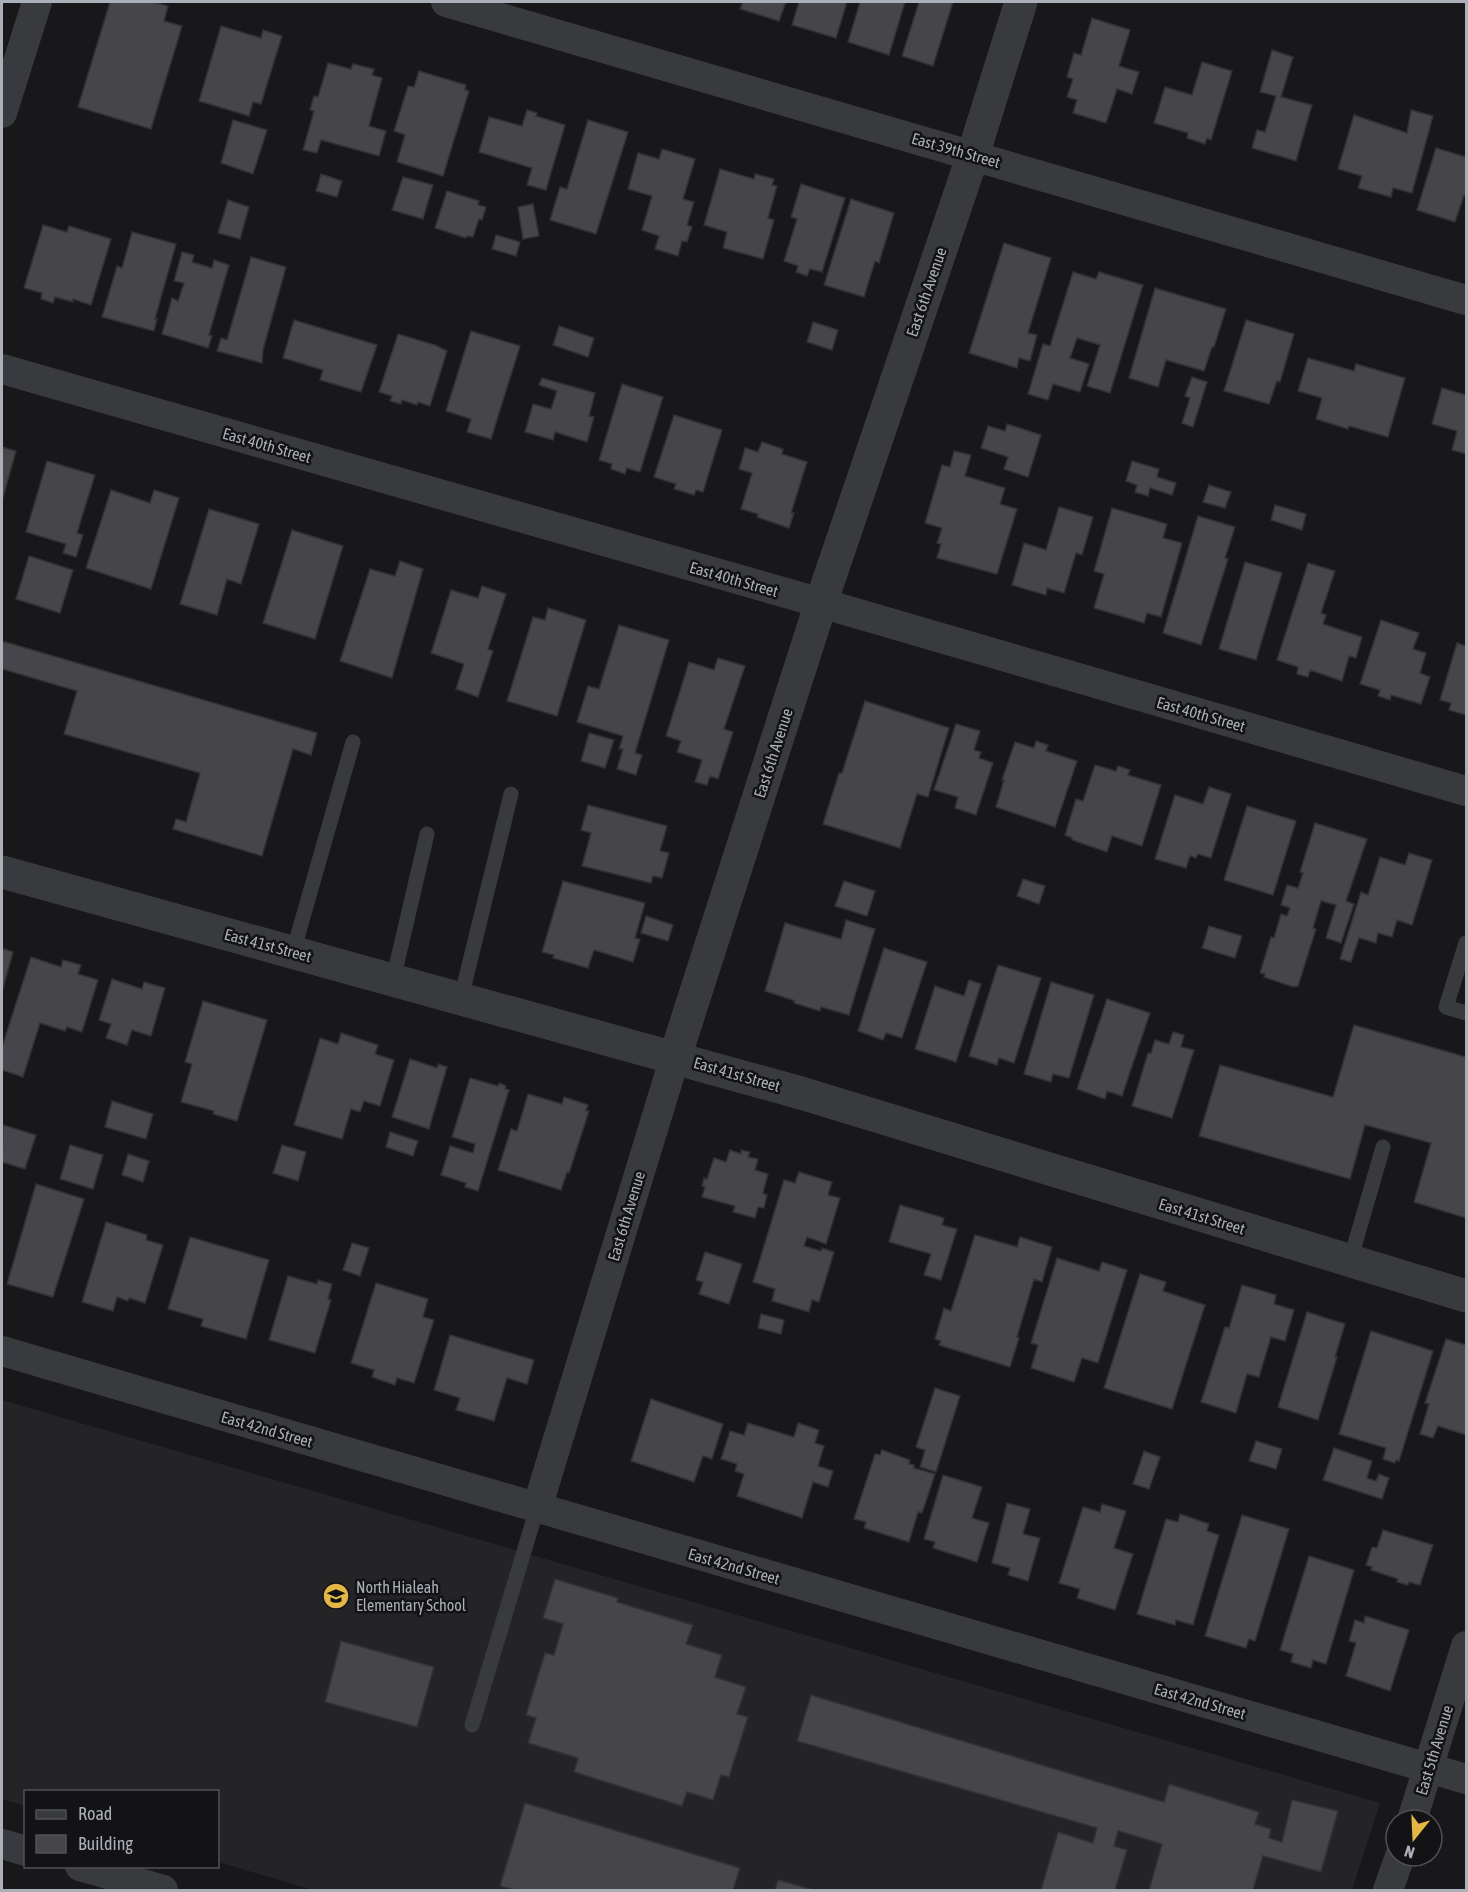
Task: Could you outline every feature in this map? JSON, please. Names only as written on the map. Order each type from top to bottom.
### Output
[{"type":"street","points":[[2,113],[37,2]]},
{"type":"street","name":"East 39th Street","points":[[446,2],[1467,300]]},
{"type":"street","name":"East 6th Avenue","points":[[537,1508],[675,1057],[821,603],[973,155],[1021,2]]},
{"type":"street","name":"East 40th Street","points":[[2,369],[821,603],[1467,791]]},
{"type":"street","name":"East 41st Street","points":[[2,872],[801,1093],[1467,1296]]},
{"type":"street","name":"East 42nd Street","points":[[2,1351],[1467,1779]]},
{"type":"street","name":"East 5th Avenue","points":[[1416,1808],[1467,1646]]},
{"type":"street","points":[[2,1844],[24,1850]]},
{"type":"street","points":[[87,1868],[163,1890]]},
{"type":"street","points":[[1388,1890],[1396,1868]]},
{"type":"lane","points":[[293,952],[353,742]]},
{"type":"lane","points":[[461,998],[511,794]]},
{"type":"lane","points":[[393,980],[427,834]]},
{"type":"lane","points":[[1467,943],[1446,1007],[1467,1013]]},
{"type":"lane","points":[[1350,1261],[1383,1147]]},
{"type":"lane","points":[[472,1725],[537,1508]]},
{"type":"shaded area","name":"North Hialeah Elementary School","points":[[2,1400],[1380,1803],[1352,1890],[313,1890],[219,1862],[219,1790],[24,1790],[24,1806],[2,1799]]},
{"type":"building","points":[[110,2],[153,2],[168,6],[164,21],[182,26],[151,129],[78,107]]},
{"type":"building","points":[[743,2],[786,2],[779,21],[740,9]]},
{"type":"building","points":[[799,2],[847,2],[836,38],[792,25]]},
{"type":"building","points":[[860,2],[905,2],[889,55],[848,42]]},
{"type":"building","points":[[919,2],[953,2],[933,66],[902,56]]},
{"type":"building","points":[[1092,18],[1130,30],[1119,66],[1139,72],[1132,94],[1117,89],[1106,123],[1073,113],[1077,100],[1067,97],[1073,79],[1067,77],[1074,53],[1081,55]]},
{"type":"building","points":[[221,26],[261,38],[263,30],[282,36],[261,104],[253,102],[249,116],[199,101]]},
{"type":"building","points":[[1272,50],[1293,57],[1281,97],[1312,105],[1296,161],[1252,148],[1257,130],[1265,132],[1276,96],[1260,92]]},
{"type":"building","points":[[1202,62],[1232,71],[1211,140],[1207,138],[1205,144],[1187,138],[1188,133],[1154,123],[1165,87],[1192,95]]},
{"type":"building","points":[[328,63],[351,69],[353,64],[374,69],[372,75],[382,78],[369,126],[386,131],[379,156],[321,140],[317,153],[303,150],[314,111],[310,110],[314,96],[318,97]]},
{"type":"building","points":[[419,71],[466,85],[465,90],[469,91],[443,176],[397,162],[405,135],[394,131],[408,86],[414,87]]},
{"type":"building","points":[[527,110],[537,113],[536,116],[565,125],[546,190],[527,185],[532,168],[479,152],[489,117],[522,126]]},
{"type":"building","points":[[1411,110],[1433,116],[1412,193],[1393,188],[1391,197],[1358,188],[1362,176],[1338,169],[1354,115],[1407,133]]},
{"type":"building","points":[[233,120],[267,130],[253,174],[221,163]]},
{"type":"building","points":[[588,120],[628,132],[596,234],[550,220],[560,187],[567,189]]},
{"type":"building","points":[[1436,148],[1466,157],[1466,196],[1464,195],[1455,222],[1417,210]]},
{"type":"building","points":[[662,149],[695,159],[683,199],[694,202],[687,225],[692,227],[687,242],[682,241],[678,256],[655,249],[659,236],[642,230],[652,196],[628,189],[638,153],[659,159]]},
{"type":"building","points":[[720,169],[754,179],[755,174],[774,179],[772,185],[777,186],[768,218],[774,220],[763,259],[723,248],[727,232],[704,225]]},
{"type":"building","points":[[321,174],[342,181],[337,197],[316,191]]},
{"type":"building","points":[[403,177],[433,185],[423,219],[392,210]]},
{"type":"building","points":[[801,184],[845,198],[822,272],[810,269],[807,276],[796,272],[798,266],[784,261],[797,219],[791,217]]},
{"type":"building","points":[[447,191],[479,201],[478,205],[486,207],[473,237],[467,236],[466,238],[435,228]]},
{"type":"building","points":[[851,199],[894,213],[879,263],[875,261],[864,297],[824,285]]},
{"type":"building","points":[[228,200],[249,207],[240,239],[218,233]]},
{"type":"building","points":[[533,204],[539,236],[523,239],[518,207]]},
{"type":"building","points":[[43,225],[67,232],[69,226],[111,239],[91,305],[73,299],[73,302],[55,297],[53,303],[41,299],[42,293],[24,288]]},
{"type":"building","points":[[132,232],[176,244],[155,319],[157,319],[154,331],[102,317],[117,266],[122,268]]},
{"type":"building","points":[[496,235],[520,242],[516,256],[492,249]]},
{"type":"building","points":[[1004,243],[1051,258],[1028,333],[1037,335],[1030,361],[1019,358],[1017,368],[969,353]]},
{"type":"building","points":[[182,252],[194,255],[192,262],[212,268],[214,260],[229,265],[209,335],[212,336],[208,348],[162,334],[172,298],[178,301],[184,283],[174,281]]},
{"type":"building","points":[[251,257],[286,267],[263,350],[262,363],[217,351],[221,338],[227,340]]},
{"type":"building","points":[[1073,272],[1096,279],[1099,272],[1143,285],[1110,393],[1087,386],[1100,345],[1077,338],[1070,358],[1089,364],[1080,392],[1053,384],[1048,400],[1028,394],[1043,344],[1050,346]]},
{"type":"building","points":[[1155,288],[1226,309],[1204,371],[1166,360],[1158,387],[1129,378]]},
{"type":"building","points":[[294,320],[377,345],[361,392],[320,380],[323,370],[283,358]]},
{"type":"building","points":[[1246,320],[1294,334],[1280,382],[1277,381],[1269,404],[1224,391]]},
{"type":"building","points":[[813,322],[838,330],[832,350],[807,342]]},
{"type":"building","points":[[559,326],[594,338],[588,357],[553,345]]},
{"type":"building","points":[[471,331],[520,346],[491,439],[467,432],[471,419],[446,411]]},
{"type":"building","points":[[398,334],[447,351],[430,406],[402,400],[401,404],[390,401],[392,396],[379,392]]},
{"type":"building","points":[[1308,358],[1354,371],[1356,364],[1405,378],[1388,437],[1349,426],[1348,429],[1316,419],[1322,398],[1298,391]]},
{"type":"building","points":[[1192,377],[1207,382],[1193,427],[1182,423],[1190,398],[1185,396]]},
{"type":"building","points":[[542,378],[595,393],[589,416],[594,417],[587,442],[555,432],[553,440],[525,432],[533,404],[551,409],[557,391],[539,385]]},
{"type":"building","points":[[622,384],[663,397],[640,472],[627,468],[625,474],[611,469],[612,464],[599,460]]},
{"type":"building","points":[[1442,388],[1466,395],[1466,454],[1452,450],[1457,431],[1432,424]]},
{"type":"building","points":[[674,415],[722,430],[703,492],[696,490],[694,495],[674,489],[676,484],[654,477]]},
{"type":"building","points":[[1007,424],[1041,435],[1028,477],[1004,469],[1008,457],[981,448],[988,426],[1005,431]]},
{"type":"building","points":[[762,442],[783,449],[782,454],[807,462],[791,513],[794,513],[789,528],[741,509],[752,473],[739,469],[745,448],[758,452]]},
{"type":"building","points":[[2,447],[16,451],[2,501]]},
{"type":"building","points":[[954,451],[971,455],[965,476],[1005,488],[1000,504],[1017,509],[997,574],[937,558],[941,544],[937,543],[942,528],[925,523],[942,465],[950,467]]},
{"type":"building","points":[[47,461],[95,475],[77,533],[83,535],[76,557],[63,553],[66,544],[26,532]]},
{"type":"building","points":[[1132,461],[1159,469],[1157,477],[1176,483],[1172,495],[1150,488],[1148,496],[1135,492],[1137,485],[1126,481]]},
{"type":"building","points":[[1209,485],[1231,492],[1225,508],[1203,502]]},
{"type":"building","points":[[111,490],[150,503],[154,490],[179,498],[151,589],[86,568]]},
{"type":"building","points":[[1275,505],[1306,514],[1302,530],[1271,520]]},
{"type":"building","points":[[1059,507],[1093,517],[1082,555],[1076,553],[1064,593],[1047,588],[1046,595],[1012,585],[1024,543],[1046,550]]},
{"type":"building","points":[[1112,508],[1167,524],[1163,538],[1182,543],[1161,617],[1147,613],[1144,623],[1094,608],[1104,574],[1094,571]]},
{"type":"building","points":[[209,509],[259,524],[241,584],[227,579],[217,615],[180,604]]},
{"type":"building","points":[[1198,516],[1235,527],[1225,558],[1228,559],[1201,645],[1163,633]]},
{"type":"building","points":[[292,530],[343,546],[315,639],[263,623]]},
{"type":"building","points":[[29,556],[73,570],[60,613],[16,599]]},
{"type":"building","points":[[400,561],[423,569],[392,678],[340,661],[370,569],[395,576]]},
{"type":"building","points":[[1245,562],[1282,573],[1256,660],[1219,649]]},
{"type":"building","points":[[1308,563],[1335,571],[1321,613],[1326,615],[1323,624],[1362,637],[1356,658],[1349,656],[1342,681],[1310,670],[1308,677],[1297,674],[1298,667],[1277,660]]},
{"type":"building","points":[[482,586],[506,594],[488,649],[493,651],[478,697],[456,689],[464,664],[431,653],[451,590],[478,598]]},
{"type":"building","points":[[548,608],[586,620],[557,716],[507,701],[533,617],[545,620]]},
{"type":"building","points":[[1381,620],[1419,633],[1413,649],[1426,653],[1420,673],[1430,677],[1421,704],[1391,695],[1390,700],[1378,696],[1380,690],[1360,684]]},
{"type":"building","points":[[619,625],[669,640],[635,753],[642,755],[636,775],[617,769],[623,749],[619,749],[623,736],[577,722],[588,686],[599,689]]},
{"type":"building","points":[[2,641],[317,733],[311,755],[293,749],[262,856],[173,829],[176,819],[186,822],[200,773],[64,734],[77,691],[2,669]]},
{"type":"building","points":[[1457,643],[1466,646],[1466,715],[1449,710],[1451,703],[1440,700]]},
{"type":"building","points":[[718,658],[745,666],[724,729],[733,732],[718,779],[710,776],[707,785],[695,782],[702,760],[677,752],[681,741],[666,736],[689,662],[714,670]]},
{"type":"building","points":[[865,701],[949,728],[928,797],[917,794],[900,848],[823,824]]},
{"type":"building","points":[[956,724],[980,731],[974,750],[981,752],[979,758],[993,763],[976,815],[955,808],[958,797],[934,790]]},
{"type":"building","points":[[589,733],[614,740],[605,768],[581,761]]},
{"type":"building","points":[[1036,741],[1048,745],[1046,751],[1077,761],[1055,827],[996,807],[1004,780],[1002,780],[1015,742],[1034,748]]},
{"type":"building","points":[[1095,765],[1116,771],[1118,766],[1130,770],[1128,775],[1161,785],[1142,846],[1112,836],[1107,852],[1072,840],[1065,835],[1076,799],[1083,801]]},
{"type":"building","points":[[1209,787],[1231,794],[1211,858],[1198,854],[1196,858],[1190,856],[1186,868],[1155,859],[1175,795],[1203,804]]},
{"type":"building","points":[[588,805],[667,826],[660,851],[669,853],[662,878],[653,876],[651,883],[582,866],[591,833],[581,830]]},
{"type":"building","points":[[1247,806],[1296,821],[1273,895],[1224,880]]},
{"type":"building","points":[[1315,823],[1367,839],[1346,901],[1354,904],[1341,943],[1326,938],[1336,905],[1321,901],[1313,928],[1316,929],[1298,986],[1293,987],[1264,977],[1265,974],[1260,973],[1281,914],[1287,916],[1290,908],[1281,905],[1287,885],[1298,888],[1303,873],[1300,872]]},
{"type":"building","points":[[1409,853],[1432,860],[1412,925],[1397,920],[1392,937],[1378,933],[1376,943],[1359,938],[1351,962],[1340,959],[1361,892],[1368,895],[1380,857],[1405,865]]},
{"type":"building","points":[[1023,879],[1045,886],[1039,904],[1017,896]]},
{"type":"building","points":[[563,881],[645,903],[635,938],[640,939],[633,962],[594,950],[588,968],[553,958],[554,955],[542,952]]},
{"type":"building","points":[[844,881],[875,891],[867,916],[835,906]]},
{"type":"building","points":[[646,916],[673,925],[668,941],[641,933]]},
{"type":"building","points":[[846,920],[875,929],[849,1015],[821,1007],[820,1011],[765,991],[785,923],[841,939]]},
{"type":"building","points":[[1209,926],[1242,936],[1235,958],[1202,948]]},
{"type":"building","points":[[2,948],[13,952],[2,992]]},
{"type":"building","points":[[884,948],[927,962],[902,1038],[886,1033],[883,1040],[858,1031]]},
{"type":"building","points":[[31,957],[61,967],[63,960],[81,965],[78,974],[98,980],[82,1032],[67,1027],[65,1031],[40,1023],[23,1077],[2,1070],[2,1047]]},
{"type":"building","points":[[998,965],[1041,978],[1014,1063],[999,1058],[997,1065],[969,1056]]},
{"type":"building","points":[[112,979],[142,989],[144,982],[165,988],[151,1036],[132,1030],[127,1045],[106,1038],[111,1024],[99,1020]]},
{"type":"building","points":[[969,980],[981,984],[956,1062],[915,1049],[935,986],[964,996]]},
{"type":"building","points":[[1051,982],[1094,995],[1069,1078],[1053,1074],[1051,1082],[1024,1074]]},
{"type":"building","points":[[1107,999],[1150,1013],[1122,1096],[1107,1091],[1105,1099],[1077,1089]]},
{"type":"building","points":[[203,1001],[267,1020],[237,1121],[213,1114],[214,1111],[181,1102],[192,1064],[185,1062]]},
{"type":"building","points":[[1354,1025],[1466,1057],[1466,1218],[1414,1202],[1431,1143],[1365,1125],[1350,1179],[1199,1136],[1220,1065],[1333,1097]]},
{"type":"building","points":[[1173,1032],[1184,1035],[1181,1047],[1194,1050],[1172,1118],[1132,1106],[1148,1053],[1151,1053],[1155,1040],[1169,1044]]},
{"type":"building","points":[[341,1033],[378,1045],[375,1054],[394,1060],[380,1106],[364,1101],[360,1112],[351,1109],[342,1139],[294,1125],[320,1038],[338,1044]]},
{"type":"building","points":[[410,1059],[437,1068],[438,1064],[447,1067],[429,1129],[392,1117]]},
{"type":"building","points":[[470,1078],[498,1086],[499,1083],[509,1090],[478,1191],[465,1187],[466,1183],[441,1175],[450,1146],[473,1153],[475,1144],[452,1137]]},
{"type":"building","points":[[528,1094],[562,1104],[564,1097],[588,1105],[586,1111],[589,1111],[569,1173],[567,1172],[561,1190],[498,1170],[511,1129],[517,1131]]},
{"type":"building","points":[[112,1101],[153,1114],[146,1139],[105,1127]]},
{"type":"building","points":[[3,1125],[36,1135],[25,1169],[2,1162]]},
{"type":"building","points":[[390,1132],[418,1141],[413,1156],[386,1147]]},
{"type":"building","points":[[70,1145],[103,1155],[93,1189],[60,1179]]},
{"type":"building","points":[[282,1145],[306,1152],[298,1181],[273,1173]]},
{"type":"building","points":[[730,1150],[741,1154],[741,1150],[750,1152],[748,1157],[758,1159],[755,1170],[768,1174],[763,1193],[767,1195],[764,1208],[758,1207],[755,1218],[733,1212],[735,1206],[702,1197],[705,1187],[702,1186],[704,1178],[707,1179],[714,1158],[726,1162]]},
{"type":"building","points":[[128,1154],[149,1161],[143,1182],[122,1175]]},
{"type":"building","points":[[799,1172],[832,1182],[828,1195],[840,1198],[826,1244],[807,1237],[804,1246],[834,1252],[819,1302],[812,1300],[809,1312],[772,1301],[775,1289],[753,1282],[784,1180],[795,1183]]},
{"type":"building","points":[[36,1184],[84,1199],[53,1297],[7,1284]]},
{"type":"building","points":[[900,1205],[944,1218],[942,1225],[957,1229],[941,1280],[924,1275],[931,1254],[889,1242]]},
{"type":"building","points":[[106,1222],[147,1235],[146,1240],[163,1245],[145,1303],[117,1297],[113,1311],[82,1302]]},
{"type":"building","points":[[975,1235],[1017,1247],[1020,1237],[1052,1247],[1042,1282],[1034,1279],[1010,1367],[939,1345],[941,1341],[935,1339],[944,1308],[951,1311]]},
{"type":"building","points":[[190,1237],[269,1260],[246,1339],[201,1326],[203,1319],[168,1309]]},
{"type":"building","points":[[352,1243],[369,1248],[360,1276],[343,1270]]},
{"type":"building","points":[[705,1252],[742,1264],[729,1304],[699,1294],[703,1282],[696,1280]]},
{"type":"building","points":[[1057,1258],[1099,1271],[1102,1262],[1127,1270],[1098,1363],[1082,1358],[1074,1382],[1031,1368],[1038,1345],[1031,1343]]},
{"type":"building","points":[[1140,1274],[1166,1282],[1163,1291],[1205,1305],[1172,1409],[1104,1388]]},
{"type":"building","points":[[288,1276],[317,1284],[318,1280],[332,1284],[328,1299],[331,1300],[315,1353],[269,1340]]},
{"type":"building","points":[[376,1283],[428,1299],[423,1317],[434,1320],[414,1383],[397,1378],[395,1385],[372,1377],[374,1370],[351,1363]]},
{"type":"building","points":[[1242,1285],[1276,1295],[1274,1304],[1294,1310],[1285,1341],[1271,1337],[1259,1377],[1247,1374],[1236,1413],[1201,1402],[1225,1327],[1229,1328]]},
{"type":"building","points":[[1307,1312],[1345,1324],[1318,1420],[1278,1407]]},
{"type":"building","points":[[761,1314],[784,1320],[781,1334],[758,1328]]},
{"type":"building","points":[[1371,1331],[1433,1351],[1399,1461],[1396,1460],[1395,1463],[1383,1459],[1386,1448],[1339,1434]]},
{"type":"building","points":[[450,1335],[534,1360],[527,1384],[507,1378],[494,1421],[456,1410],[460,1398],[434,1390]]},
{"type":"building","points":[[1446,1339],[1466,1345],[1466,1435],[1438,1426],[1433,1438],[1420,1434],[1429,1404],[1425,1403]]},
{"type":"building","points":[[935,1388],[960,1396],[936,1472],[920,1467],[925,1450],[916,1447]]},
{"type":"building","points":[[651,1399],[723,1424],[712,1459],[703,1456],[694,1482],[631,1461]]},
{"type":"building","points":[[748,1423],[794,1437],[798,1423],[819,1430],[815,1443],[824,1446],[818,1466],[833,1471],[828,1487],[813,1482],[802,1518],[737,1496],[744,1474],[735,1471],[737,1464],[721,1459],[730,1431],[744,1435]]},
{"type":"building","points":[[1256,1441],[1282,1449],[1276,1469],[1249,1461]]},
{"type":"building","points":[[1334,1448],[1372,1461],[1367,1478],[1376,1481],[1379,1474],[1389,1478],[1382,1499],[1323,1480]]},
{"type":"building","points":[[882,1450],[910,1460],[909,1464],[914,1465],[914,1468],[935,1474],[922,1513],[918,1512],[909,1542],[864,1528],[866,1522],[854,1519],[875,1454],[880,1455]]},
{"type":"building","points":[[1144,1451],[1160,1457],[1149,1489],[1133,1484]]},
{"type":"building","points":[[943,1475],[982,1487],[972,1518],[989,1523],[977,1562],[933,1548],[935,1542],[924,1539]]},
{"type":"building","points":[[1007,1503],[1030,1509],[1023,1534],[1040,1538],[1028,1581],[1008,1575],[1010,1568],[992,1563]]},
{"type":"building","points":[[1102,1504],[1126,1511],[1114,1548],[1133,1554],[1115,1610],[1077,1598],[1080,1589],[1059,1583],[1083,1507],[1100,1512]]},
{"type":"building","points":[[1180,1514],[1209,1524],[1207,1531],[1219,1535],[1193,1625],[1176,1620],[1175,1625],[1137,1614],[1166,1519],[1178,1522]]},
{"type":"building","points":[[1242,1515],[1289,1529],[1255,1641],[1249,1639],[1246,1648],[1205,1636]]},
{"type":"building","points":[[1383,1530],[1433,1545],[1420,1585],[1397,1582],[1398,1579],[1371,1570],[1372,1567],[1366,1565],[1372,1547],[1377,1548]]},
{"type":"building","points":[[1309,1556],[1354,1570],[1326,1664],[1313,1660],[1311,1668],[1291,1662],[1293,1654],[1280,1650]]},
{"type":"building","points":[[555,1579],[618,1598],[617,1602],[693,1625],[686,1644],[722,1655],[715,1677],[746,1687],[737,1714],[748,1717],[729,1777],[721,1775],[713,1800],[687,1792],[682,1806],[574,1772],[578,1758],[528,1743],[536,1718],[526,1715],[545,1653],[554,1655],[563,1624],[543,1618]]},
{"type":"building","points":[[1365,1616],[1409,1630],[1390,1691],[1346,1676],[1356,1643],[1349,1641],[1355,1620],[1364,1623]]},
{"type":"building","points":[[341,1641],[434,1667],[417,1727],[325,1702]]},
{"type":"building","points":[[811,1695],[1164,1802],[1169,1784],[1259,1812],[1255,1824],[1271,1829],[1269,1838],[1282,1842],[1292,1800],[1338,1811],[1321,1872],[1263,1856],[1253,1890],[1149,1890],[1162,1844],[1118,1831],[1114,1846],[1127,1850],[1115,1890],[1041,1890],[1058,1832],[1093,1843],[1097,1828],[797,1741]]},
{"type":"building","points":[[525,1803],[740,1868],[733,1890],[515,1890],[500,1886]]},
{"type":"building","points":[[778,1880],[814,1890],[775,1890]]},
{"type":"place","name":"North Hialeah Elementary School","points":[[336,1596]]}]
